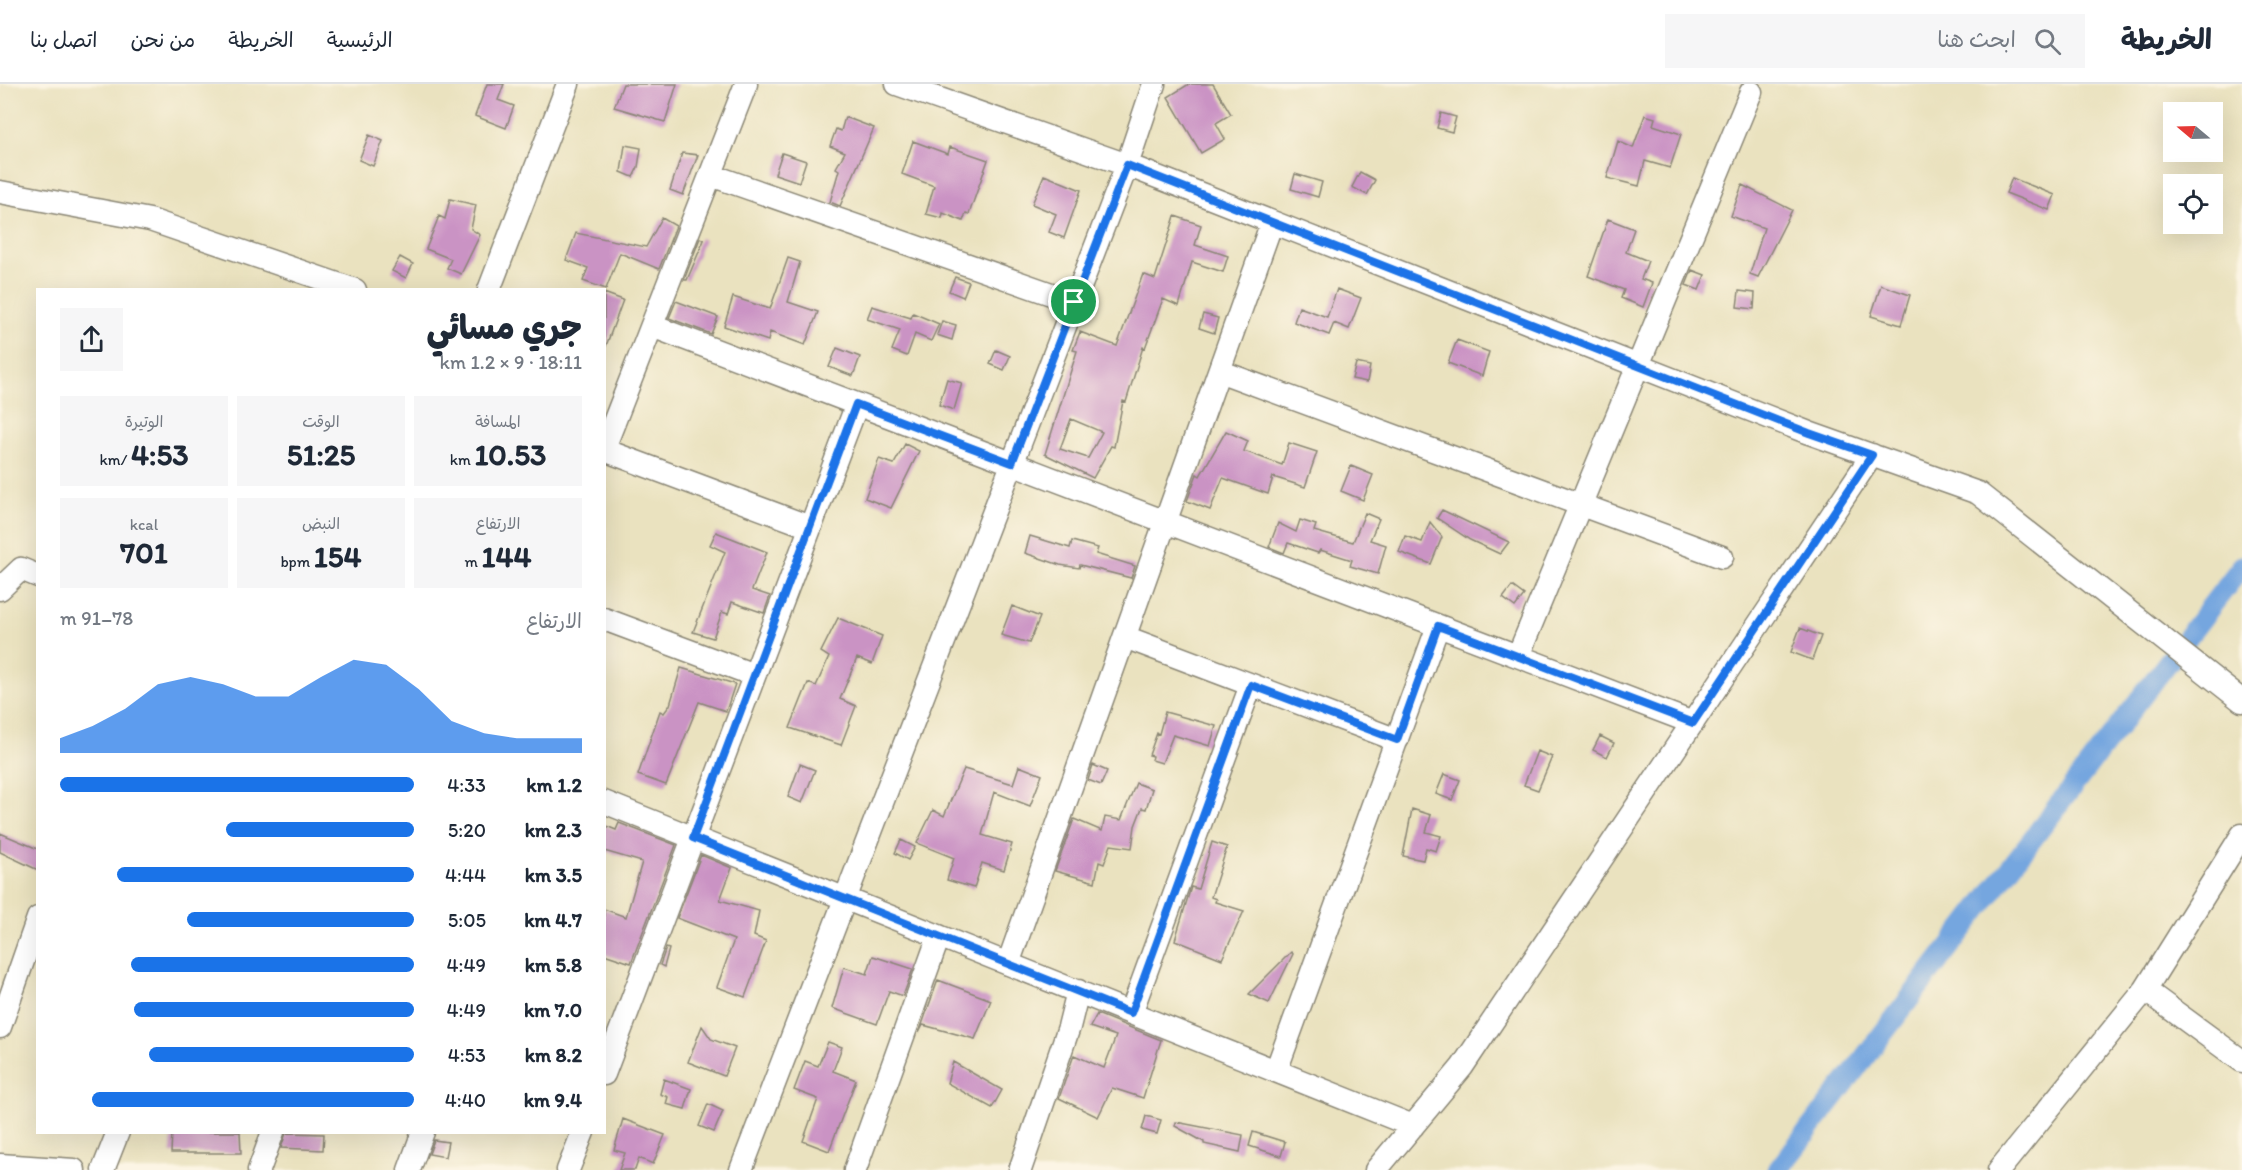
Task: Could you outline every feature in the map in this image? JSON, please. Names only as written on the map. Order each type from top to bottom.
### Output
[{"type":"street","points":[[490,288],[568,84]]},
{"type":"street","points":[[606,444],[746,84]]},
{"type":"street","points":[[897,84],[1127,165],[1809,433],[1978,493],[2242,701]]},
{"type":"street","points":[[741,1170],[1127,165],[1154,84]]},
{"type":"street","points":[[1518,656],[1751,93]]},
{"type":"street","points":[[711,175],[1074,302]]},
{"type":"street","points":[[0,192],[150,220],[349,288]]},
{"type":"street","points":[[1008,964],[1272,222]]},
{"type":"street","points":[[652,326],[1693,723]]},
{"type":"street","points":[[1219,371],[1722,557]]},
{"type":"street","points":[[606,1069],[856,404]]},
{"type":"street","points":[[606,450],[810,527]]},
{"type":"street","points":[[1376,1170],[1462,1067],[1872,455]]},
{"type":"street","points":[[0,589],[21,569],[36,575]]},
{"type":"street","points":[[606,620],[754,675]]},
{"type":"street","points":[[1276,1071],[1438,626]]},
{"type":"street","points":[[1125,637],[1397,740]]},
{"type":"street","points":[[1131,1013],[1251,685]]},
{"type":"street","points":[[606,803],[1413,1126]]},
{"type":"street","points":[[1998,1170],[2145,990],[2242,835]]},
{"type":"street","points":[[0,1027],[36,924]]},
{"type":"street","points":[[855,1170],[939,936]]},
{"type":"street","points":[[2145,990],[2242,1061]]},
{"type":"street","points":[[1020,1170],[1069,1027],[1078,992]]},
{"type":"street","points":[[103,1170],[117,1134]]},
{"type":"street","points":[[259,1170],[272,1134]]},
{"type":"street","points":[[409,1170],[422,1134]]},
{"type":"street","points":[[568,1170],[581,1134]]},
{"type":"street","points":[[0,1165],[74,1170]]},
{"type":"building","points":[[487,84],[504,84],[498,100],[514,106],[506,128],[475,116]]},
{"type":"building","points":[[623,84],[677,84],[665,122],[614,107]]},
{"type":"building","points":[[1189,84],[1213,84],[1231,114],[1216,123],[1225,139],[1201,153],[1168,97]]},
{"type":"building","points":[[1441,113],[1456,117],[1452,132],[1437,128]]},
{"type":"building","points":[[1645,115],[1655,118],[1653,125],[1681,134],[1670,168],[1645,161],[1639,186],[1607,178],[1618,141],[1633,148]]},
{"type":"building","points":[[845,117],[874,128],[840,206],[830,202],[839,170],[836,168],[845,152],[830,146],[836,129],[841,131]]},
{"type":"building","points":[[369,135],[383,141],[373,166],[359,160]]},
{"type":"building","points":[[913,141],[948,154],[950,147],[988,160],[969,214],[966,213],[963,221],[943,213],[942,218],[926,214],[934,186],[902,174]]},
{"type":"building","points":[[625,145],[641,148],[638,167],[633,177],[621,172]]},
{"type":"building","points":[[682,153],[698,155],[683,195],[670,190]]},
{"type":"building","points":[[782,153],[806,161],[799,182],[775,174]]},
{"type":"building","points":[[1360,172],[1375,180],[1367,195],[1352,187]]},
{"type":"building","points":[[1295,174],[1322,182],[1318,197],[1291,189]]},
{"type":"building","points":[[1044,175],[1081,190],[1064,238],[1049,232],[1056,214],[1032,204]]},
{"type":"building","points":[[2012,178],[2055,195],[2049,210],[2006,193]]},
{"type":"building","points":[[1742,185],[1792,210],[1758,277],[1750,274],[1764,228],[1731,216]]},
{"type":"building","points":[[450,199],[476,205],[471,229],[480,235],[461,274],[447,268],[451,259],[426,249],[439,216],[445,219]]},
{"type":"building","points":[[1175,216],[1201,225],[1195,245],[1228,256],[1223,272],[1192,262],[1179,306],[1163,299],[1145,348],[1143,347],[1126,402],[1123,401],[1114,447],[1111,446],[1093,478],[1045,454],[1077,351],[1073,350],[1080,332],[1117,346],[1143,274],[1155,279]],"holes":[[[1071,419],[1102,432],[1088,458],[1060,449]]]},
{"type":"building","points":[[662,218],[676,226],[659,269],[620,253],[606,289],[583,281],[588,268],[566,260],[576,233],[646,247]]},
{"type":"building","points":[[1608,219],[1634,229],[1626,252],[1648,261],[1641,279],[1652,283],[1643,307],[1621,298],[1624,290],[1588,276]]},
{"type":"building","points":[[700,238],[704,240],[687,280],[684,280]]},
{"type":"building","points":[[400,257],[413,264],[406,278],[392,271]]},
{"type":"building","points":[[788,258],[800,262],[788,302],[818,312],[805,345],[770,332],[768,341],[724,326],[733,297],[770,309]]},
{"type":"building","points":[[1692,270],[1705,275],[1699,290],[1686,285]]},
{"type":"building","points":[[955,277],[969,282],[963,297],[949,291]]},
{"type":"building","points":[[1881,285],[1910,295],[1901,325],[1871,316]]},
{"type":"building","points":[[1337,289],[1361,298],[1349,329],[1334,323],[1329,335],[1294,322],[1299,307],[1327,317]]},
{"type":"building","points":[[1739,291],[1755,293],[1754,309],[1737,307]]},
{"type":"building","points":[[606,294],[623,300],[606,346]]},
{"type":"building","points":[[676,301],[718,317],[711,334],[669,318]]},
{"type":"building","points":[[872,306],[911,318],[913,313],[939,324],[931,341],[915,334],[907,356],[892,350],[900,330],[867,319]]},
{"type":"building","points":[[1203,314],[1218,318],[1214,333],[1199,328]]},
{"type":"building","points":[[942,321],[956,325],[952,340],[937,335]]},
{"type":"building","points":[[1457,340],[1489,352],[1482,376],[1448,363]]},
{"type":"building","points":[[837,348],[860,357],[853,376],[829,367]]},
{"type":"building","points":[[996,350],[1010,356],[1004,370],[990,364]]},
{"type":"building","points":[[1356,363],[1370,366],[1367,382],[1352,379]]},
{"type":"building","points":[[947,379],[962,383],[954,410],[939,405]]},
{"type":"building","points":[[1226,431],[1248,441],[1244,451],[1282,465],[1289,443],[1317,452],[1305,487],[1273,477],[1268,494],[1223,478],[1210,510],[1187,501],[1197,474],[1200,476]]},
{"type":"building","points":[[905,444],[919,451],[891,508],[865,498],[879,459],[894,464]]},
{"type":"building","points":[[1351,466],[1373,475],[1363,500],[1341,491]]},
{"type":"building","points":[[1442,510],[1509,542],[1500,554],[1470,540],[1437,518]]},
{"type":"building","points":[[1365,513],[1379,519],[1370,540],[1386,545],[1378,574],[1350,566],[1352,560],[1320,550],[1318,553],[1288,543],[1284,553],[1269,547],[1278,523],[1296,532],[1300,520],[1316,525],[1314,531],[1353,542]]},
{"type":"building","points":[[1430,522],[1442,537],[1431,564],[1399,552],[1405,536],[1422,542]]},
{"type":"building","points":[[716,532],[767,552],[752,590],[770,596],[764,613],[732,602],[728,614],[722,612],[713,638],[693,632],[725,552],[710,545]]},
{"type":"building","points":[[1030,536],[1070,548],[1072,541],[1098,548],[1096,554],[1135,566],[1131,578],[1080,565],[1079,568],[1060,565],[1025,553]]},
{"type":"building","points":[[1512,586],[1524,595],[1515,607],[1503,598]]},
{"type":"building","points":[[1012,606],[1040,617],[1029,643],[1001,635]]},
{"type":"building","points":[[838,618],[882,636],[872,664],[857,658],[840,699],[856,706],[841,745],[790,728],[808,683],[816,686],[829,657],[821,652]]},
{"type":"building","points":[[1800,628],[1821,636],[1812,660],[1791,652]]},
{"type":"building","points":[[681,668],[735,684],[726,711],[699,702],[666,785],[638,775],[660,711],[664,713],[670,705]]},
{"type":"building","points":[[1165,712],[1216,726],[1210,746],[1173,735],[1162,763],[1152,760],[1153,756],[1149,755],[1157,733],[1159,734]]},
{"type":"building","points":[[1600,736],[1614,743],[1607,757],[1593,750]]},
{"type":"building","points":[[1537,751],[1552,757],[1538,790],[1524,785]]},
{"type":"building","points":[[800,764],[815,770],[802,803],[788,797]]},
{"type":"building","points":[[1093,765],[1107,771],[1101,785],[1088,780]]},
{"type":"building","points":[[1019,766],[1042,775],[1030,806],[994,792],[982,835],[1012,844],[1004,870],[982,863],[974,888],[947,880],[954,858],[917,843],[933,810],[944,816],[964,769],[1013,784]]},
{"type":"building","points":[[1444,774],[1460,780],[1452,800],[1436,794]]},
{"type":"building","points":[[1136,783],[1152,789],[1146,809],[1142,808],[1135,826],[1132,848],[1111,845],[1104,864],[1099,862],[1095,882],[1055,871],[1074,819],[1102,831],[1105,817],[1121,820]]},
{"type":"building","points":[[1412,809],[1431,815],[1426,832],[1441,836],[1436,851],[1426,848],[1423,860],[1403,856]]},
{"type":"building","points":[[619,823],[676,845],[631,963],[606,955],[606,910],[626,917],[642,862],[606,852],[606,826],[616,830]]},
{"type":"building","points":[[0,833],[36,848],[36,869],[0,852]]},
{"type":"building","points":[[901,840],[915,847],[908,860],[895,853]]},
{"type":"building","points":[[1212,842],[1227,847],[1211,897],[1216,899],[1215,902],[1244,911],[1222,959],[1175,940],[1191,887],[1198,889]]},
{"type":"building","points":[[701,855],[732,868],[720,900],[759,911],[754,936],[766,941],[745,997],[717,987],[734,940],[677,918]]},
{"type":"building","points":[[666,948],[669,949],[664,967],[660,965]]},
{"type":"building","points":[[1291,952],[1293,954],[1269,1003],[1249,994]]},
{"type":"building","points":[[873,956],[913,969],[903,996],[889,991],[877,1024],[832,1008],[844,967],[867,974]]},
{"type":"building","points":[[938,980],[991,1000],[975,1039],[923,1025],[919,1033]]},
{"type":"building","points":[[1097,1014],[1161,1040],[1143,1098],[1112,1088],[1098,1117],[1059,1098],[1074,1055],[1104,1068],[1116,1036],[1090,1027]]},
{"type":"building","points":[[702,1026],[711,1039],[735,1048],[724,1076],[688,1062]]},
{"type":"building","points":[[828,1042],[842,1047],[833,1071],[856,1080],[829,1151],[803,1141],[818,1099],[794,1090],[805,1061],[818,1066]]},
{"type":"building","points":[[953,1062],[1002,1090],[992,1108],[947,1083]]},
{"type":"building","points":[[664,1079],[691,1089],[685,1109],[666,1104],[668,1097],[660,1094]]},
{"type":"building","points":[[708,1104],[723,1111],[714,1132],[699,1126]]},
{"type":"building","points":[[1146,1116],[1161,1120],[1157,1134],[1142,1130]]},
{"type":"building","points":[[623,1119],[665,1135],[653,1164],[639,1158],[635,1170],[619,1170],[625,1153],[614,1150]]},
{"type":"building","points":[[1176,1122],[1243,1135],[1240,1152],[1204,1144],[1175,1126]]},
{"type":"building","points":[[1253,1132],[1285,1142],[1281,1156],[1249,1146]]},
{"type":"building","points":[[172,1134],[240,1134],[241,1153],[171,1153]]},
{"type":"building","points":[[286,1134],[324,1134],[323,1150],[281,1148]]},
{"type":"building","points":[[434,1140],[448,1142],[445,1157],[429,1154]]},
{"type":"waterway","points":[[1778,1170],[2242,566]]},
{"type":"route","points":[[1127,165],[1809,433],[1872,455],[1693,723],[1438,626],[1397,740],[1251,685],[1131,1013],[693,838],[856,404],[1012,463],[1074,302],[1127,165]]}]
